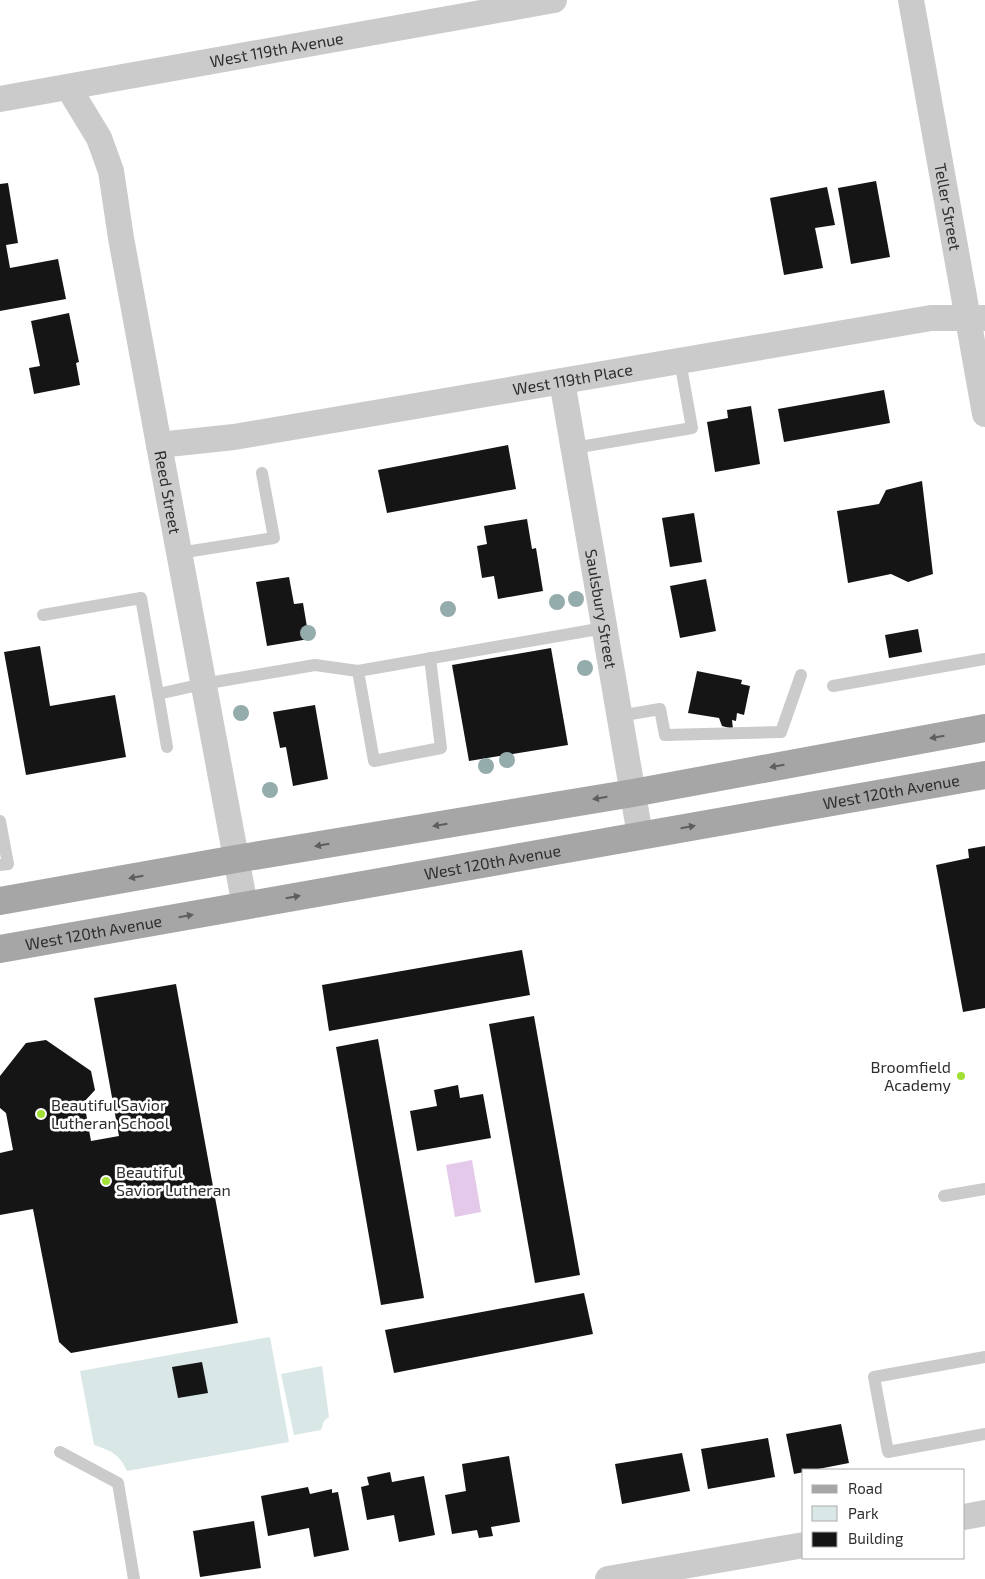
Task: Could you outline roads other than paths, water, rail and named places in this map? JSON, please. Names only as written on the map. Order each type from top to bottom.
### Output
[{"type":"main road","points":[[0,901],[236,859],[634,793],[985,728]]},
{"type":"main road","name":"West 120th Avenue","points":[[0,949],[985,775]]},
{"type":"street","name":"West 119th Avenue","points":[[0,99],[494,6],[554,0]]},
{"type":"street","name":"Teller Street","points":[[911,0],[977,318],[985,414]]},
{"type":"street","name":"Reed Street","points":[[68,87],[99,138],[111,171],[121,238],[245,906]]},
{"type":"street","name":"West 119th Place","points":[[159,445],[234,437],[931,318],[977,318]]},
{"type":"street","name":"Saulsbury Street","points":[[562,381],[640,835]]},
{"type":"street","points":[[965,1517],[985,1513]]},
{"type":"street","points":[[608,1579],[688,1572],[802,1545]]},
{"type":"lane","points":[[574,448],[692,428],[680,361]]},
{"type":"lane","points":[[179,553],[274,538],[262,473]]},
{"type":"lane","points":[[43,615],[141,598],[167,747]]},
{"type":"lane","points":[[158,694],[203,684],[315,665],[358,671],[604,628]]},
{"type":"lane","points":[[358,671],[374,761],[441,748],[430,658]]},
{"type":"lane","points":[[832,686],[985,659]]},
{"type":"lane","points":[[619,716],[660,709],[665,735],[782,732],[801,675]]},
{"type":"lane","points":[[0,821],[8,864],[0,865]]},
{"type":"lane","points":[[944,1196],[985,1188]]},
{"type":"lane","points":[[985,1357],[874,1377],[888,1452],[985,1434]]},
{"type":"lane","points":[[60,1452],[118,1483],[134,1579]]},
{"type":"place","name":"Broomfield Academy","points":[[961,1076]]},
{"type":"place","name":"Beautiful Savior Lutheran School","points":[[41,1114]]},
{"type":"place","name":"Beautiful Savior Lutheran","points":[[106,1181]]}]
